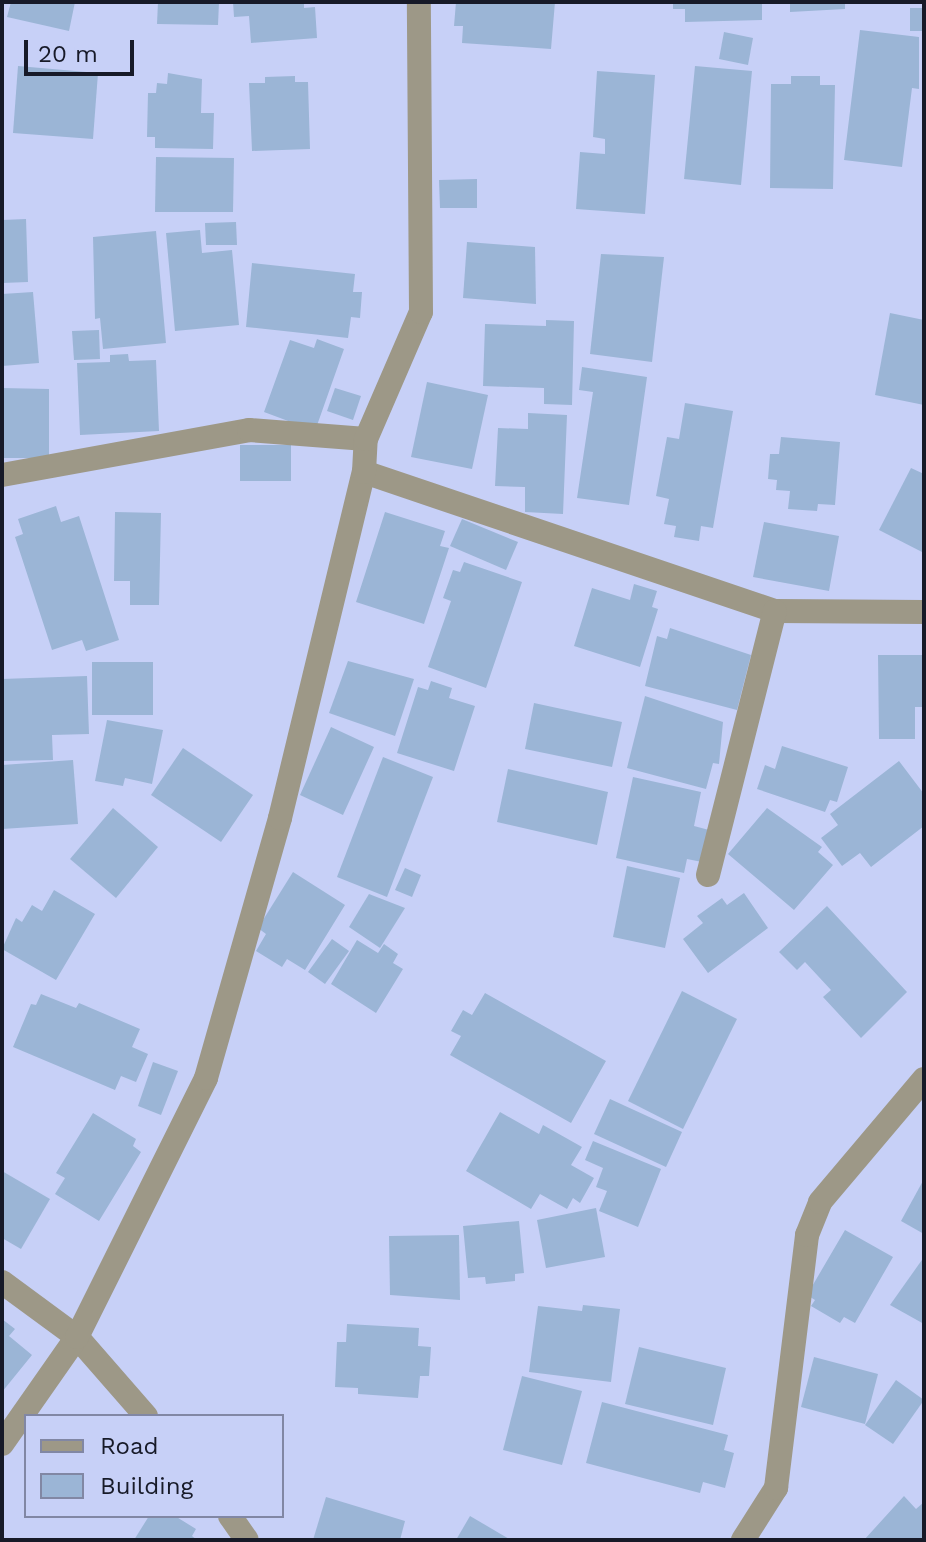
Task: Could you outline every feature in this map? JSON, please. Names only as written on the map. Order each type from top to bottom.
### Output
[{"type":"street","points":[[2,1444],[77,1337],[206,1078],[280,818],[364,472],[366,439],[421,312],[419,2]]},
{"type":"street","points":[[2,475],[249,430],[366,439]]},
{"type":"street","points":[[364,472],[775,611],[924,612]]},
{"type":"street","points":[[708,875],[775,611]]},
{"type":"street","points":[[743,1540],[776,1488],[811,1224],[820,1202],[924,1079]]},
{"type":"street","points":[[2,1282],[77,1337],[144,1414]]},
{"type":"street","points":[[231,1518],[247,1540]]},
{"type":"building","points":[[11,2],[75,2],[69,31],[7,17]]},
{"type":"building","points":[[158,2],[219,2],[218,25],[157,24]]},
{"type":"building","points":[[233,2],[304,2],[304,8],[315,7],[317,38],[251,43],[249,16],[234,17]]},
{"type":"building","points":[[456,2],[555,2],[551,49],[462,43],[463,26],[454,26]]},
{"type":"building","points":[[673,2],[762,2],[762,20],[685,22],[685,9],[673,9]]},
{"type":"building","points":[[790,2],[845,2],[845,9],[790,12]]},
{"type":"building","points":[[910,8],[924,8],[924,31],[910,31]]},
{"type":"building","points":[[860,30],[919,37],[919,89],[912,88],[902,167],[844,160]]},
{"type":"building","points":[[724,32],[753,38],[748,65],[719,59]]},
{"type":"building","points":[[18,66],[98,73],[93,139],[13,133]]},
{"type":"building","points":[[695,66],[752,71],[741,185],[684,179]]},
{"type":"building","points":[[597,71],[655,75],[645,214],[576,209],[580,152],[605,154],[605,139],[593,137]]},
{"type":"building","points":[[168,73],[202,79],[201,113],[214,113],[213,149],[155,148],[155,137],[147,137],[148,93],[156,93],[157,83],[167,84]]},
{"type":"building","points":[[295,76],[295,82],[308,82],[310,149],[252,151],[249,83],[265,83],[265,77]]},
{"type":"building","points":[[791,76],[820,76],[820,85],[835,85],[833,189],[770,188],[771,84],[791,84]]},
{"type":"building","points":[[156,157],[234,158],[233,212],[155,212]]},
{"type":"building","points":[[477,179],[477,208],[440,208],[439,180]]},
{"type":"building","points":[[26,219],[28,282],[2,283],[2,220]]},
{"type":"building","points":[[236,222],[237,245],[206,245],[205,223]]},
{"type":"building","points":[[200,230],[202,253],[232,250],[239,325],[175,331],[166,233]]},
{"type":"building","points":[[156,231],[166,343],[103,349],[100,318],[95,319],[93,237]]},
{"type":"building","points":[[467,242],[535,247],[536,304],[463,298]]},
{"type":"building","points":[[601,254],[664,257],[652,362],[590,354]]},
{"type":"building","points":[[252,263],[355,274],[353,292],[362,292],[360,318],[351,317],[348,338],[246,327]]},
{"type":"building","points":[[33,292],[39,363],[2,366],[2,294]]},
{"type":"building","points":[[890,313],[924,320],[924,405],[875,395]]},
{"type":"building","points":[[546,320],[574,321],[572,405],[544,404],[544,388],[483,386],[485,324],[546,326]]},
{"type":"building","points":[[99,330],[100,359],[74,360],[72,331]]},
{"type":"building","points":[[317,339],[344,349],[315,431],[264,412],[290,340],[314,348]]},
{"type":"building","points":[[128,354],[129,361],[156,360],[159,431],[80,435],[77,363],[110,362],[110,355]]},
{"type":"building","points":[[582,367],[647,377],[629,505],[577,498],[593,392],[579,390]]},
{"type":"building","points":[[427,382],[488,395],[472,469],[411,457]]},
{"type":"building","points":[[2,388],[49,389],[49,458],[2,458]]},
{"type":"building","points":[[335,388],[361,396],[353,420],[327,411]]},
{"type":"building","points":[[685,403],[733,411],[713,528],[701,526],[699,541],[674,537],[676,526],[664,524],[669,499],[656,496],[667,437],[679,439]]},
{"type":"building","points":[[528,413],[567,415],[563,514],[525,512],[525,487],[495,486],[498,428],[528,429]]},
{"type":"building","points":[[781,437],[840,442],[835,505],[818,504],[817,511],[788,509],[790,491],[776,490],[777,480],[768,479],[770,454],[779,454]]},
{"type":"building","points":[[240,445],[291,445],[291,481],[240,481]]},
{"type":"building","points":[[911,468],[924,474],[924,553],[879,530]]},
{"type":"building","points":[[56,506],[61,522],[79,516],[119,640],[86,651],[82,640],[52,650],[15,537],[23,534],[18,519]]},
{"type":"building","points":[[115,512],[161,513],[159,605],[130,605],[130,581],[114,581]]},
{"type":"building","points":[[385,512],[445,531],[440,546],[449,548],[424,624],[356,602]]},
{"type":"building","points":[[462,519],[518,542],[506,570],[450,546]]},
{"type":"building","points":[[764,522],[839,536],[829,591],[753,577]]},
{"type":"building","points":[[464,562],[522,582],[486,688],[428,667],[451,601],[443,598],[453,570],[460,572]]},
{"type":"building","points":[[634,584],[657,591],[652,607],[658,609],[640,667],[574,646],[592,588],[630,600]]},
{"type":"building","points":[[670,628],[751,655],[737,710],[645,686],[657,636],[667,639]]},
{"type":"building","points":[[878,655],[924,655],[924,707],[915,707],[915,739],[879,739]]},
{"type":"building","points":[[348,661],[414,679],[395,736],[329,713]]},
{"type":"building","points":[[92,662],[153,662],[153,715],[92,715]]},
{"type":"building","points":[[87,676],[89,734],[52,735],[53,760],[2,761],[2,679]]},
{"type":"building","points":[[431,681],[452,688],[449,698],[475,706],[454,771],[397,753],[418,687],[428,690]]},
{"type":"building","points":[[645,696],[723,722],[719,764],[713,763],[706,789],[627,768]]},
{"type":"building","points":[[534,703],[622,722],[612,767],[525,749]]},
{"type":"building","points":[[107,720],[163,730],[152,784],[125,778],[123,786],[95,781]]},
{"type":"building","points":[[331,727],[374,747],[343,815],[300,795]]},
{"type":"building","points":[[782,746],[848,767],[837,802],[830,800],[825,812],[757,789],[765,765],[775,769]]},
{"type":"building","points":[[183,748],[253,795],[221,842],[151,795]]},
{"type":"building","points":[[383,757],[433,777],[387,897],[337,877]]},
{"type":"building","points":[[73,760],[78,824],[2,829],[2,765]]},
{"type":"building","points":[[899,761],[924,794],[924,826],[871,867],[860,853],[842,866],[821,838],[838,825],[830,814]]},
{"type":"building","points":[[508,769],[608,792],[597,845],[497,822]]},
{"type":"building","points":[[633,777],[701,792],[694,826],[709,830],[702,862],[687,859],[684,873],[616,858]]},
{"type":"building","points":[[113,808],[158,847],[116,898],[70,859]]},
{"type":"building","points":[[767,808],[822,847],[818,852],[833,865],[794,910],[728,854]]},
{"type":"building","points":[[627,866],[680,878],[665,948],[613,937]]},
{"type":"building","points":[[405,868],[421,875],[412,897],[395,890]]},
{"type":"building","points":[[293,872],[345,905],[305,970],[287,959],[282,967],[256,951],[266,934],[258,928]]},
{"type":"building","points":[[54,890],[95,914],[56,980],[2,949],[16,918],[22,922],[32,905],[42,911]]},
{"type":"building","points":[[744,893],[768,928],[708,973],[683,939],[703,923],[697,916],[722,898],[727,905]]},
{"type":"building","points":[[369,894],[405,908],[380,948],[349,927]]},
{"type":"building","points":[[827,906],[907,992],[861,1038],[823,997],[831,990],[805,962],[797,970],[779,952]]},
{"type":"building","points":[[332,939],[349,951],[325,984],[308,972]]},
{"type":"building","points":[[357,940],[378,953],[384,944],[398,954],[393,963],[403,969],[376,1013],[331,984]]},
{"type":"building","points":[[682,991],[737,1019],[683,1129],[628,1101]]},
{"type":"building","points":[[485,993],[606,1061],[571,1123],[450,1055],[461,1036],[451,1031],[463,1010],[472,1015]]},
{"type":"building","points":[[41,994],[76,1008],[79,1003],[140,1029],[132,1047],[148,1054],[136,1082],[121,1076],[115,1090],[13,1047],[31,1004],[36,1005]]},
{"type":"building","points":[[153,1062],[178,1071],[161,1115],[138,1106]]},
{"type":"building","points":[[610,1099],[682,1132],[666,1167],[594,1134]]},
{"type":"building","points":[[500,1112],[539,1134],[543,1125],[582,1147],[571,1165],[594,1178],[580,1203],[573,1198],[567,1209],[540,1194],[531,1209],[466,1171]]},
{"type":"building","points":[[93,1113],[136,1139],[133,1146],[141,1152],[99,1221],[55,1194],[65,1178],[56,1173]]},
{"type":"building","points":[[593,1141],[661,1169],[638,1227],[599,1211],[607,1191],[596,1187],[603,1168],[585,1160]]},
{"type":"building","points":[[2,1171],[50,1199],[21,1249],[2,1238]]},
{"type":"building","points":[[924,1179],[924,1234],[901,1221]]},
{"type":"building","points":[[596,1208],[605,1257],[546,1268],[537,1220]]},
{"type":"building","points":[[519,1221],[524,1273],[515,1274],[515,1281],[486,1284],[485,1277],[468,1278],[463,1226]]},
{"type":"building","points":[[845,1230],[893,1257],[855,1323],[844,1317],[840,1323],[811,1306],[815,1300],[807,1295]]},
{"type":"building","points":[[459,1235],[460,1300],[390,1295],[389,1236]]},
{"type":"building","points":[[924,1257],[924,1324],[890,1305]]},
{"type":"building","points":[[583,1305],[620,1309],[611,1382],[529,1372],[538,1306],[582,1311]]},
{"type":"building","points":[[2,1319],[15,1329],[9,1336],[32,1355],[2,1392]]},
{"type":"building","points":[[347,1324],[419,1328],[418,1346],[431,1347],[429,1376],[420,1376],[418,1398],[358,1394],[358,1388],[335,1387],[337,1342],[346,1342]]},
{"type":"building","points":[[639,1347],[726,1368],[713,1425],[625,1404]]},
{"type":"building","points":[[814,1357],[878,1374],[865,1424],[801,1407]]},
{"type":"building","points":[[522,1376],[582,1391],[562,1465],[503,1450]]},
{"type":"building","points":[[896,1380],[924,1400],[893,1444],[865,1425]]},
{"type":"building","points":[[602,1402],[728,1435],[724,1450],[734,1453],[725,1488],[703,1482],[700,1493],[586,1463]]},
{"type":"building","points":[[904,1496],[916,1509],[924,1502],[924,1540],[864,1540]]},
{"type":"building","points":[[326,1497],[405,1521],[400,1540],[313,1540]]},
{"type":"building","points":[[470,1516],[511,1540],[456,1540]]},
{"type":"building","points":[[148,1518],[178,1518],[196,1529],[192,1536],[197,1540],[134,1540]]}]
